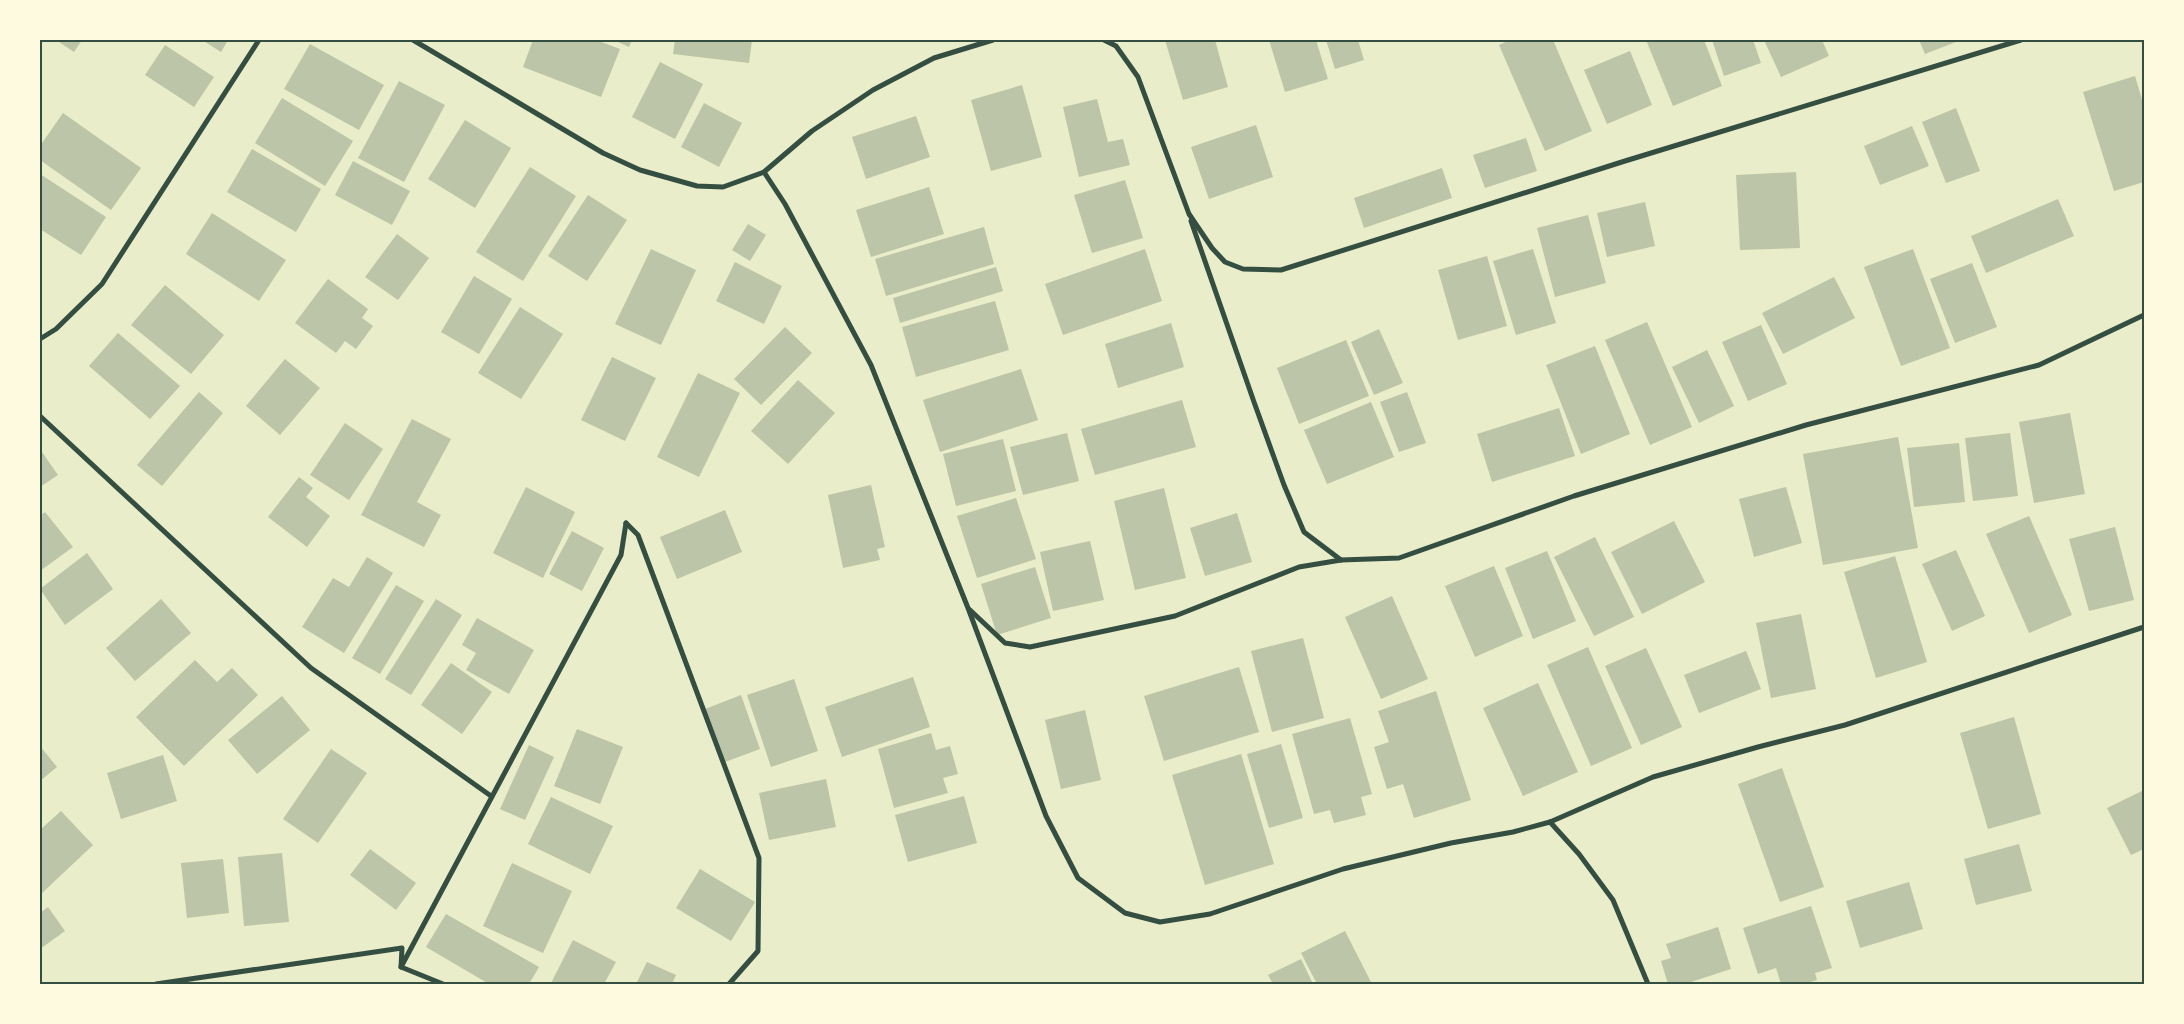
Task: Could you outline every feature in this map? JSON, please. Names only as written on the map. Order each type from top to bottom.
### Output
[{"type":"street","points":[[40,339],[56,329],[102,284],[259,40]]},
{"type":"street","points":[[413,40],[604,153],[640,170],[697,186],[723,187],[764,172],[812,131],[873,90],[934,58],[993,40]]},
{"type":"street","points":[[1104,40],[1116,46],[1138,77],[1284,485],[1304,532],[1341,560]]},
{"type":"street","points":[[1188,214],[1212,248],[1225,262],[1243,268],[1281,270],[1625,161],[2021,40]]},
{"type":"street","points":[[764,172],[785,204],[871,365],[968,608],[1046,816],[1078,878],[1125,912],[1160,922],[1210,914],[1342,869],[1451,843],[1513,832],[1550,822],[1652,777],[1845,725],[2144,627]]},
{"type":"street","points":[[968,608],[1005,643],[1030,647],[1175,616],[1299,567],[1341,560],[1399,558],[1574,496],[1806,425],[2039,365],[2144,315]]},
{"type":"street","points":[[40,416],[311,668],[490,796]]},
{"type":"street","points":[[401,967],[490,796],[621,555],[626,523],[638,535],[759,858],[758,951],[729,984]]},
{"type":"street","points":[[1550,822],[1579,854],[1613,900],[1648,984]]},
{"type":"street","points":[[156,984],[402,948],[401,967]]},
{"type":"street","points":[[401,967],[443,984]]},
{"type":"building","points":[[56,40],[82,40],[74,52]]},
{"type":"building","points":[[202,40],[228,40],[221,52]]},
{"type":"building","points":[[533,40],[596,40],[620,49],[601,97],[523,67]]},
{"type":"building","points":[[614,40],[632,40],[629,47]]},
{"type":"building","points":[[675,40],[752,40],[749,63],[673,54]]},
{"type":"building","points":[[1165,40],[1215,40],[1228,87],[1183,100]]},
{"type":"building","points":[[1269,40],[1316,40],[1328,79],[1285,92]]},
{"type":"building","points":[[1326,40],[1358,40],[1364,60],[1335,69]]},
{"type":"building","points":[[1510,40],[1553,40],[1592,131],[1545,151],[1499,45]]},
{"type":"building","points":[[1646,40],[1704,40],[1722,86],[1673,106]]},
{"type":"building","points":[[1712,40],[1753,40],[1761,63],[1724,76]]},
{"type":"building","points":[[1764,40],[1822,40],[1829,56],[1781,77]]},
{"type":"building","points":[[1919,40],[1961,40],[1925,54]]},
{"type":"building","points":[[310,44],[384,85],[359,130],[284,89]]},
{"type":"building","points":[[165,45],[214,77],[194,107],[145,75]]},
{"type":"building","points":[[1630,51],[1652,105],[1607,124],[1584,70]]},
{"type":"building","points":[[660,62],[703,84],[675,139],[632,117]]},
{"type":"building","points":[[2135,76],[2144,106],[2144,182],[2114,191],[2083,92]]},
{"type":"building","points":[[399,81],[445,105],[404,182],[358,158]]},
{"type":"building","points":[[1022,85],[1042,157],[991,171],[971,100]]},
{"type":"building","points":[[282,98],[353,141],[325,186],[255,143]]},
{"type":"building","points":[[1097,99],[1108,142],[1123,139],[1130,165],[1079,177],[1063,107]]},
{"type":"building","points":[[704,103],[742,123],[719,167],[681,147]]},
{"type":"building","points":[[1956,108],[1980,171],[1946,183],[1922,122]]},
{"type":"building","points":[[63,113],[141,168],[111,210],[40,160],[40,146]]},
{"type":"building","points":[[916,116],[930,157],[866,179],[852,137]]},
{"type":"building","points":[[465,120],[511,148],[475,208],[428,179]]},
{"type":"building","points":[[1256,125],[1273,177],[1209,199],[1191,147]]},
{"type":"building","points":[[1912,126],[1929,166],[1880,185],[1864,146]]},
{"type":"building","points":[[1526,138],[1537,171],[1485,188],[1473,155]]},
{"type":"building","points":[[252,149],[321,189],[296,232],[227,192]]},
{"type":"building","points":[[353,161],[410,191],[392,225],[335,195]]},
{"type":"building","points":[[530,167],[576,196],[523,281],[476,252]]},
{"type":"building","points":[[1442,168],[1452,198],[1364,228],[1354,198]]},
{"type":"building","points":[[1796,172],[1800,248],[1740,250],[1736,175]]},
{"type":"building","points":[[40,174],[106,217],[81,255],[40,229]]},
{"type":"building","points":[[1125,180],[1143,238],[1092,253],[1074,195]]},
{"type":"building","points":[[929,187],[944,234],[871,257],[856,210]]},
{"type":"building","points":[[588,195],[627,220],[587,281],[548,256]]},
{"type":"building","points":[[2058,199],[2074,236],[1986,273],[1971,236]]},
{"type":"building","points":[[1645,202],[1655,246],[1607,257],[1597,213]]},
{"type":"building","points":[[212,213],[286,260],[259,301],[186,254]]},
{"type":"building","points":[[1588,215],[1606,283],[1555,297],[1537,228]]},
{"type":"building","points":[[748,224],[766,235],[750,261],[732,250]]},
{"type":"building","points":[[984,227],[994,264],[886,296],[875,259]]},
{"type":"building","points":[[397,234],[429,258],[398,300],[365,277]]},
{"type":"building","points":[[651,249],[696,270],[661,345],[615,324]]},
{"type":"building","points":[[1145,249],[1162,301],[1063,335],[1045,284]]},
{"type":"building","points":[[1533,249],[1556,323],[1516,335],[1493,261]]},
{"type":"building","points":[[1913,249],[1950,348],[1901,366],[1864,267]]},
{"type":"building","points":[[1487,256],[1507,326],[1458,340],[1438,270]]},
{"type":"building","points":[[735,262],[782,286],[764,324],[716,301]]},
{"type":"building","points":[[1972,263],[1997,327],[1955,343],[1930,279]]},
{"type":"building","points":[[996,267],[1003,291],[900,323],[893,298]]},
{"type":"building","points":[[474,276],[512,299],[479,354],[441,332]]},
{"type":"building","points":[[1834,277],[1855,318],[1783,354],[1762,313]]},
{"type":"building","points":[[328,279],[368,309],[362,318],[373,326],[356,349],[345,341],[336,353],[295,323]]},
{"type":"building","points":[[165,285],[224,335],[191,374],[131,325]]},
{"type":"building","points":[[995,301],[1009,350],[916,377],[902,327]]},
{"type":"building","points":[[520,307],[563,334],[521,399],[478,373]]},
{"type":"building","points":[[1647,322],[1692,427],[1650,445],[1605,340]]},
{"type":"building","points":[[1171,323],[1184,367],[1118,388],[1105,344]]},
{"type":"building","points":[[1761,325],[1787,384],[1748,401],[1722,342]]},
{"type":"building","points":[[785,327],[812,353],[761,405],[734,379]]},
{"type":"building","points":[[1379,329],[1403,383],[1374,395],[1351,342]]},
{"type":"building","points":[[118,333],[180,386],[150,419],[89,366]]},
{"type":"building","points":[[1346,340],[1369,396],[1299,424],[1277,368]]},
{"type":"building","points":[[1595,346],[1630,434],[1581,454],[1546,365]]},
{"type":"building","points":[[1707,350],[1734,406],[1699,423],[1672,367]]},
{"type":"building","points":[[612,357],[656,378],[625,441],[581,420]]},
{"type":"building","points":[[285,359],[320,388],[280,435],[246,406]]},
{"type":"building","points":[[1021,369],[1038,420],[940,452],[923,400]]},
{"type":"building","points":[[698,373],[740,393],[699,477],[657,457]]},
{"type":"building","points":[[798,380],[835,413],[788,464],[751,431]]},
{"type":"building","points":[[199,392],[223,413],[162,486],[137,465]]},
{"type":"building","points":[[1407,392],[1426,443],[1399,452],[1380,402]]},
{"type":"building","points":[[1182,400],[1196,447],[1095,475],[1081,429]]},
{"type":"building","points":[[1371,402],[1394,457],[1327,484],[1304,430]]},
{"type":"building","points":[[1559,408],[1575,456],[1492,482],[1477,434]]},
{"type":"building","points":[[2070,413],[2085,494],[2034,503],[2019,422]]},
{"type":"building","points":[[412,419],[451,439],[417,502],[441,515],[424,547],[361,515]]},
{"type":"building","points":[[345,423],[383,449],[349,500],[310,475]]},
{"type":"building","points":[[1067,433],[1079,481],[1023,495],[1010,447]]},
{"type":"building","points":[[2010,433],[2018,496],[1973,501],[1965,438]]},
{"type":"building","points":[[1898,437],[1918,548],[1823,565],[1803,454]]},
{"type":"building","points":[[1003,439],[1016,491],[956,506],[943,454]]},
{"type":"building","points":[[1959,443],[1965,502],[1914,507],[1907,448]]},
{"type":"building","points":[[42,452],[58,475],[40,487],[40,453]]},
{"type":"building","points":[[299,477],[313,488],[306,497],[330,516],[307,547],[268,517]]},
{"type":"building","points":[[871,485],[885,547],[877,549],[880,560],[843,568],[828,495]]},
{"type":"building","points":[[526,487],[575,512],[543,578],[493,553]]},
{"type":"building","points":[[1786,487],[1802,543],[1754,557],[1739,499]]},
{"type":"building","points":[[1164,488],[1186,578],[1135,590],[1114,501]]},
{"type":"building","points":[[1016,498],[1036,559],[977,578],[957,516]]},
{"type":"building","points":[[725,510],[742,552],[677,579],[660,537]]},
{"type":"building","points":[[45,512],[73,547],[40,571],[40,516]]},
{"type":"building","points":[[1237,513],[1252,562],[1205,576],[1190,528]]},
{"type":"building","points":[[2029,516],[2072,615],[2029,633],[1986,534]]},
{"type":"building","points":[[1674,521],[1705,582],[1642,614],[1611,552]]},
{"type":"building","points":[[2115,527],[2134,600],[2089,611],[2069,539]]},
{"type":"building","points":[[572,531],[604,548],[582,591],[549,574]]},
{"type":"building","points":[[1595,537],[1634,617],[1594,636],[1554,557]]},
{"type":"building","points":[[1090,541],[1104,600],[1053,611],[1040,552]]},
{"type":"building","points":[[1956,550],[1985,616],[1952,631],[1922,564]]},
{"type":"building","points":[[1547,551],[1576,621],[1533,639],[1505,568]]},
{"type":"building","points":[[87,553],[113,589],[65,625],[40,589]]},
{"type":"building","points":[[1895,556],[1927,662],[1876,678],[1844,572]]},
{"type":"building","points":[[367,557],[393,573],[344,653],[302,627],[333,578],[349,587]]},
{"type":"building","points":[[1494,566],[1523,636],[1475,657],[1445,586]]},
{"type":"building","points":[[1035,567],[1051,618],[997,635],[981,584]]},
{"type":"building","points":[[396,585],[424,601],[380,674],[352,658]]},
{"type":"building","points":[[1392,596],[1428,679],[1381,699],[1345,617]]},
{"type":"building","points":[[161,599],[191,633],[135,681],[106,648]]},
{"type":"building","points":[[436,599],[462,615],[411,695],[385,679]]},
{"type":"building","points":[[1801,614],[1816,689],[1771,698],[1756,623]]},
{"type":"building","points":[[477,618],[534,650],[509,694],[466,670],[476,653],[462,645]]},
{"type":"building","points":[[1303,638],[1324,718],[1272,732],[1251,651]]},
{"type":"building","points":[[1588,647],[1632,748],[1591,766],[1547,665]]},
{"type":"building","points":[[1646,648],[1682,727],[1641,745],[1605,666]]},
{"type":"building","points":[[1746,651],[1761,689],[1699,713],[1684,675]]},
{"type":"building","points":[[195,660],[217,682],[232,668],[258,695],[184,766],[136,717]]},
{"type":"building","points":[[451,663],[492,692],[462,734],[421,705]]},
{"type":"building","points":[[1239,667],[1259,732],[1164,761],[1144,696]]},
{"type":"building","points":[[913,677],[930,727],[842,757],[825,707]]},
{"type":"building","points":[[794,679],[818,751],[771,767],[747,695]]},
{"type":"building","points":[[1538,683],[1578,772],[1523,796],[1483,708]]},
{"type":"building","points":[[1436,691],[1471,800],[1414,818],[1403,784],[1387,789],[1374,747],[1389,742],[1378,711]]},
{"type":"building","points":[[741,695],[760,749],[725,762],[705,709]]},
{"type":"building","points":[[282,696],[310,730],[257,774],[228,740]]},
{"type":"building","points":[[1085,710],[1101,780],[1061,789],[1045,720]]},
{"type":"building","points":[[2014,717],[2041,814],[1988,829],[1960,733]]},
{"type":"building","points":[[1350,718],[1372,794],[1361,797],[1366,815],[1334,823],[1330,810],[1314,814],[1292,734]]},
{"type":"building","points":[[577,729],[623,747],[600,804],[554,786]]},
{"type":"building","points":[[931,733],[936,750],[950,746],[958,774],[943,778],[948,793],[894,808],[878,749]]},
{"type":"building","points":[[1281,744],[1303,818],[1269,828],[1247,754]]},
{"type":"building","points":[[529,745],[554,757],[525,820],[500,809]]},
{"type":"building","points":[[40,746],[57,767],[40,781]]},
{"type":"building","points":[[331,749],[367,773],[318,843],[283,819]]},
{"type":"building","points":[[1241,754],[1274,864],[1205,885],[1172,775]]},
{"type":"building","points":[[163,755],[177,801],[121,819],[107,773]]},
{"type":"building","points":[[1782,768],[1824,887],[1780,902],[1738,784]]},
{"type":"building","points":[[826,779],[836,827],[769,840],[759,793]]},
{"type":"building","points":[[2144,790],[2144,849],[2131,855],[2107,808]]},
{"type":"building","points":[[964,796],[977,843],[908,862],[895,815]]},
{"type":"building","points":[[551,797],[613,826],[590,874],[528,844]]},
{"type":"building","points":[[61,811],[93,845],[40,895],[40,830]]},
{"type":"building","points":[[2019,844],[2032,891],[1976,905],[1964,859]]},
{"type":"building","points":[[370,849],[416,883],[396,910],[350,875]]},
{"type":"building","points":[[282,853],[289,922],[244,926],[238,857]]},
{"type":"building","points":[[223,859],[229,913],[187,918],[181,863]]},
{"type":"building","points":[[512,863],[572,891],[543,953],[483,926]]},
{"type":"building","points":[[700,869],[755,902],[731,941],[676,908]]},
{"type":"building","points":[[1909,882],[1923,929],[1860,948],[1846,901]]},
{"type":"building","points":[[1811,906],[1832,968],[1815,973],[1817,980],[1804,984],[1781,984],[1776,968],[1758,974],[1743,928]]},
{"type":"building","points":[[48,907],[65,931],[40,949],[40,913]]},
{"type":"building","points":[[446,914],[539,967],[529,984],[489,984],[426,947]]},
{"type":"building","points":[[1718,927],[1731,969],[1685,984],[1668,984],[1661,961],[1671,958],[1666,944]]},
{"type":"building","points":[[1345,931],[1372,984],[1317,984],[1301,953]]},
{"type":"building","points":[[573,940],[616,962],[604,984],[551,983]]},
{"type":"building","points":[[1301,959],[1313,984],[1273,984],[1268,975]]},
{"type":"building","points":[[647,962],[676,975],[672,984],[636,984]]}]
